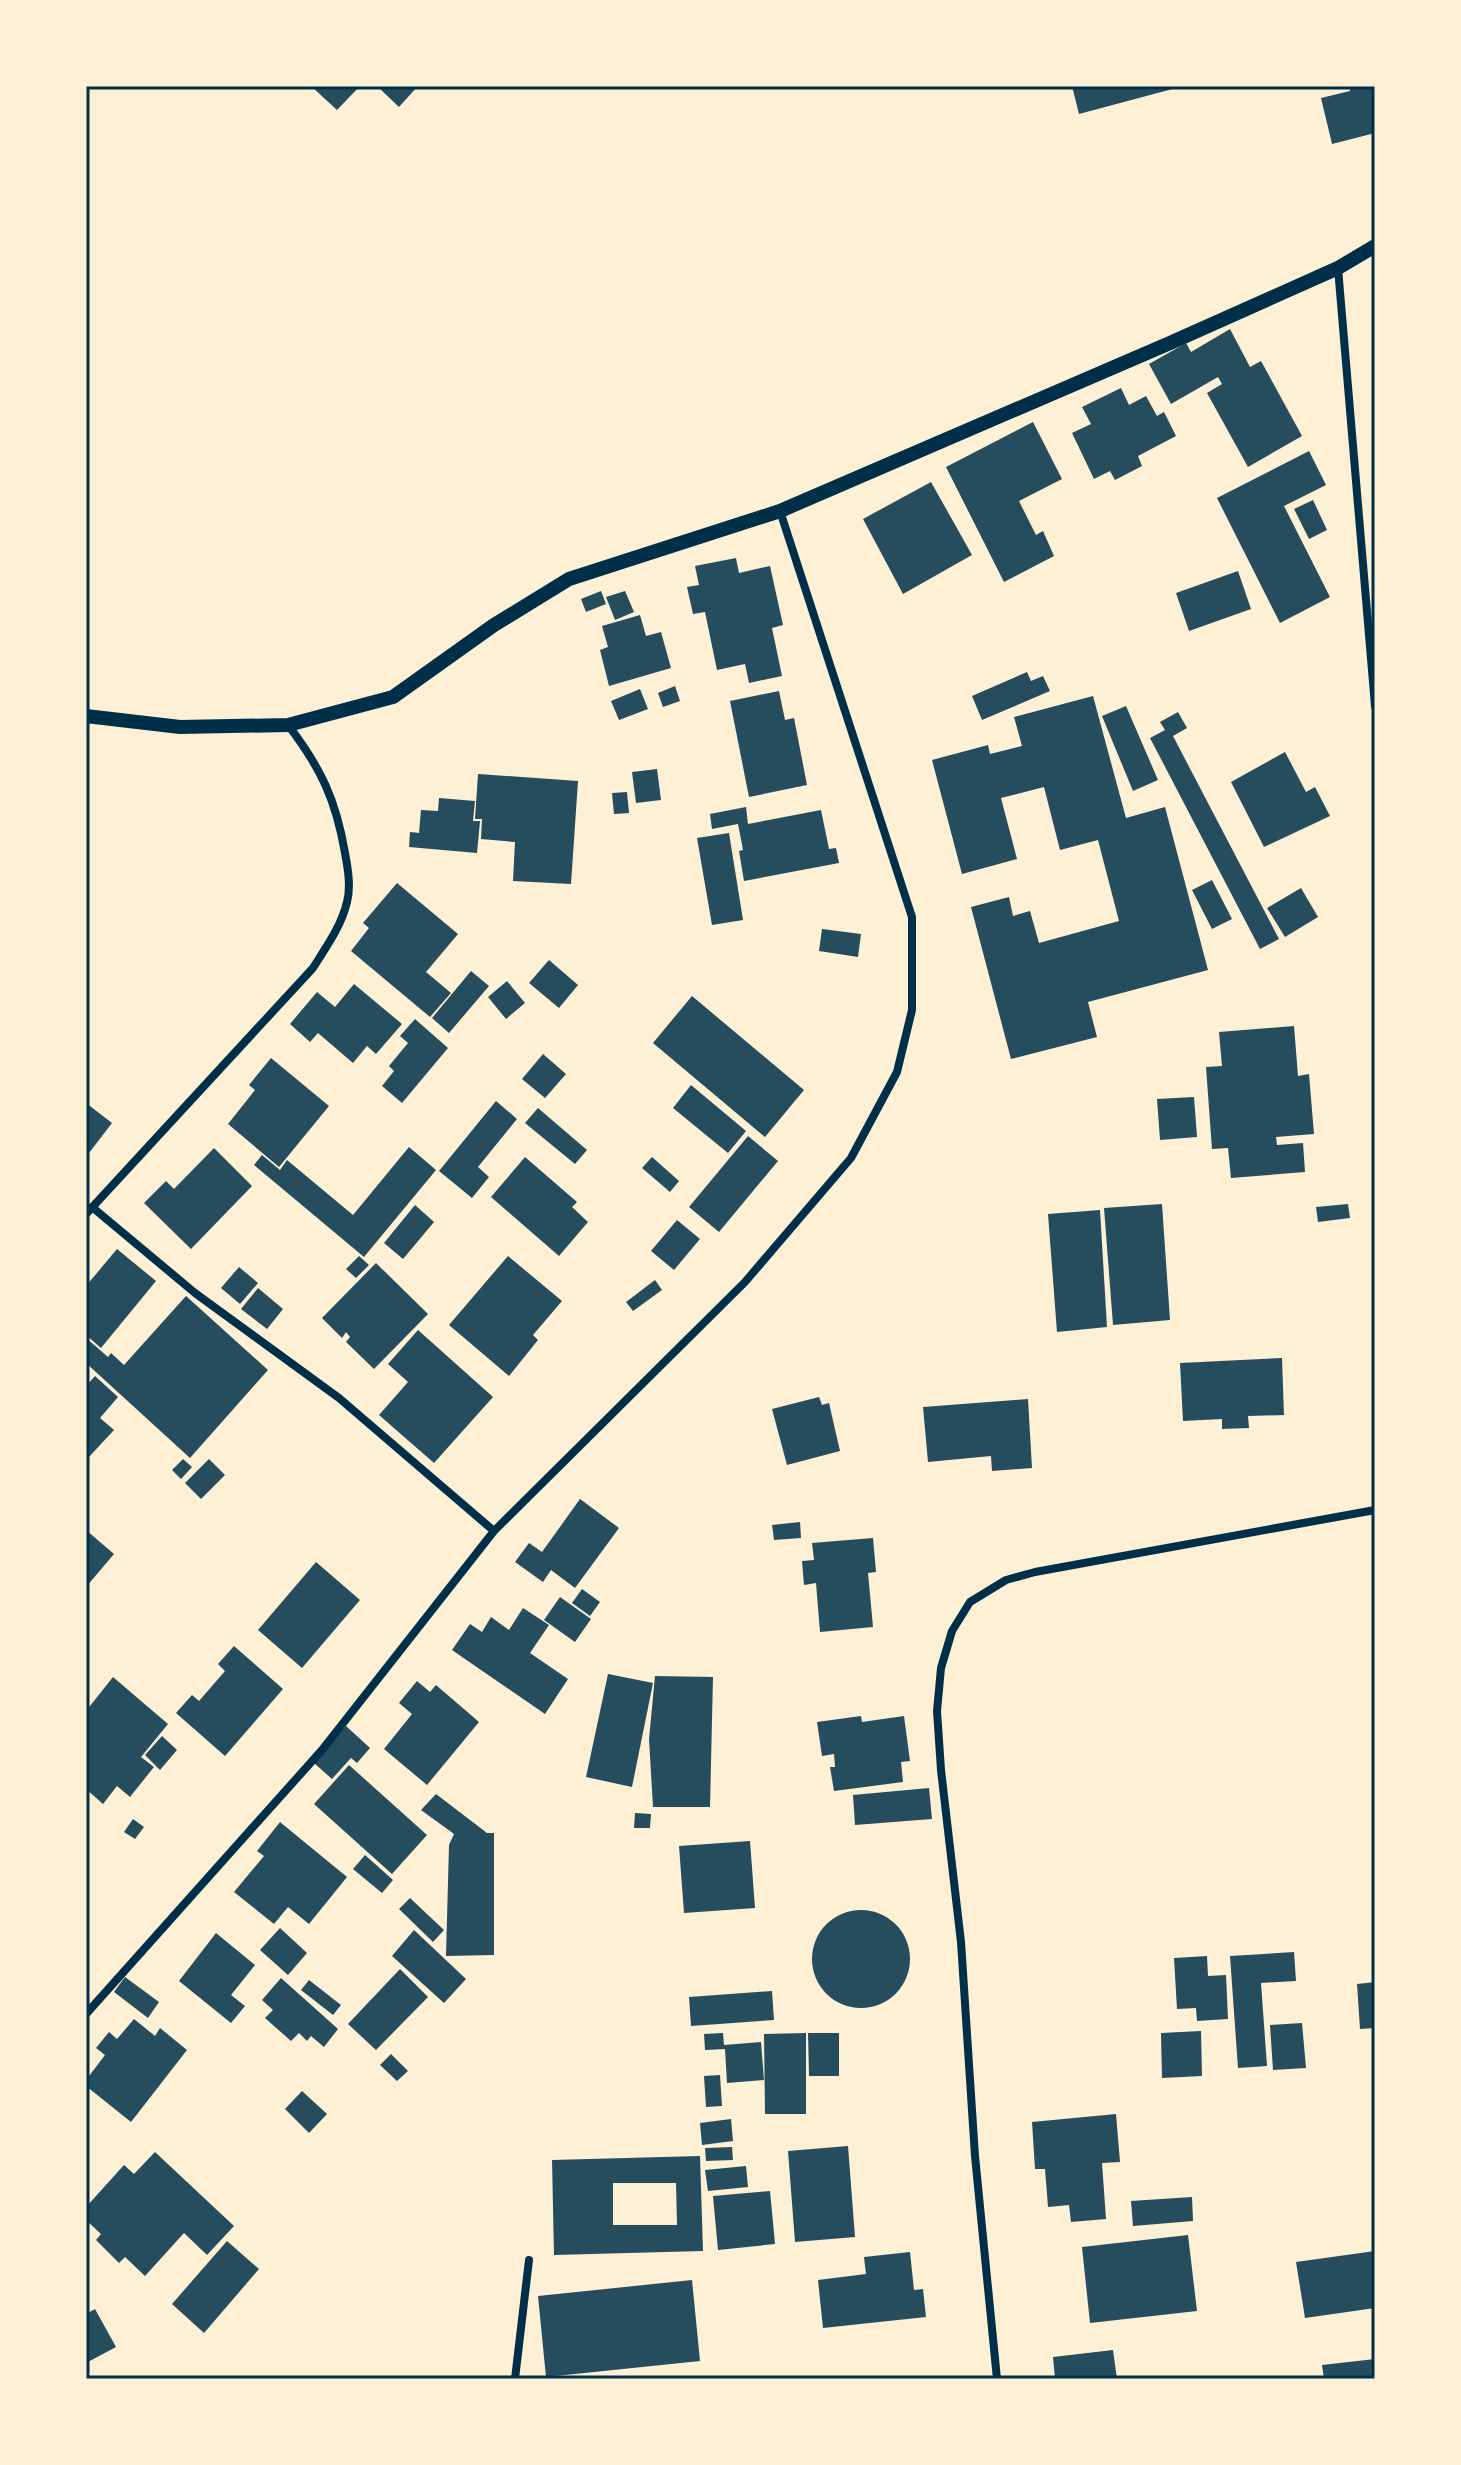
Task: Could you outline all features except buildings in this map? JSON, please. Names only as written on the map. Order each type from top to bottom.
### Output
[{"type":"street","points":[[86,716],[180,727],[288,725],[393,697],[494,625],[569,579],[780,511],[1170,343],[1338,268],[1375,246]]},
{"type":"street","points":[[1338,268],[1375,706]]},
{"type":"street","points":[[86,2014],[322,1750],[494,1531],[745,1282],[851,1158],[897,1072],[912,1010],[912,917],[780,511]]},
{"type":"street","points":[[288,725],[312,756],[338,818],[348,874],[348,901],[335,933],[313,968],[89,1210],[195,1293],[339,1398],[494,1531]]},
{"type":"street","points":[[997,2379],[975,2156],[961,1942],[937,1711],[941,1668],[952,1631],[970,1602],[1006,1580],[1035,1572],[1375,1510]]},
{"type":"street","points":[[515,2379],[529,2260]]}]
